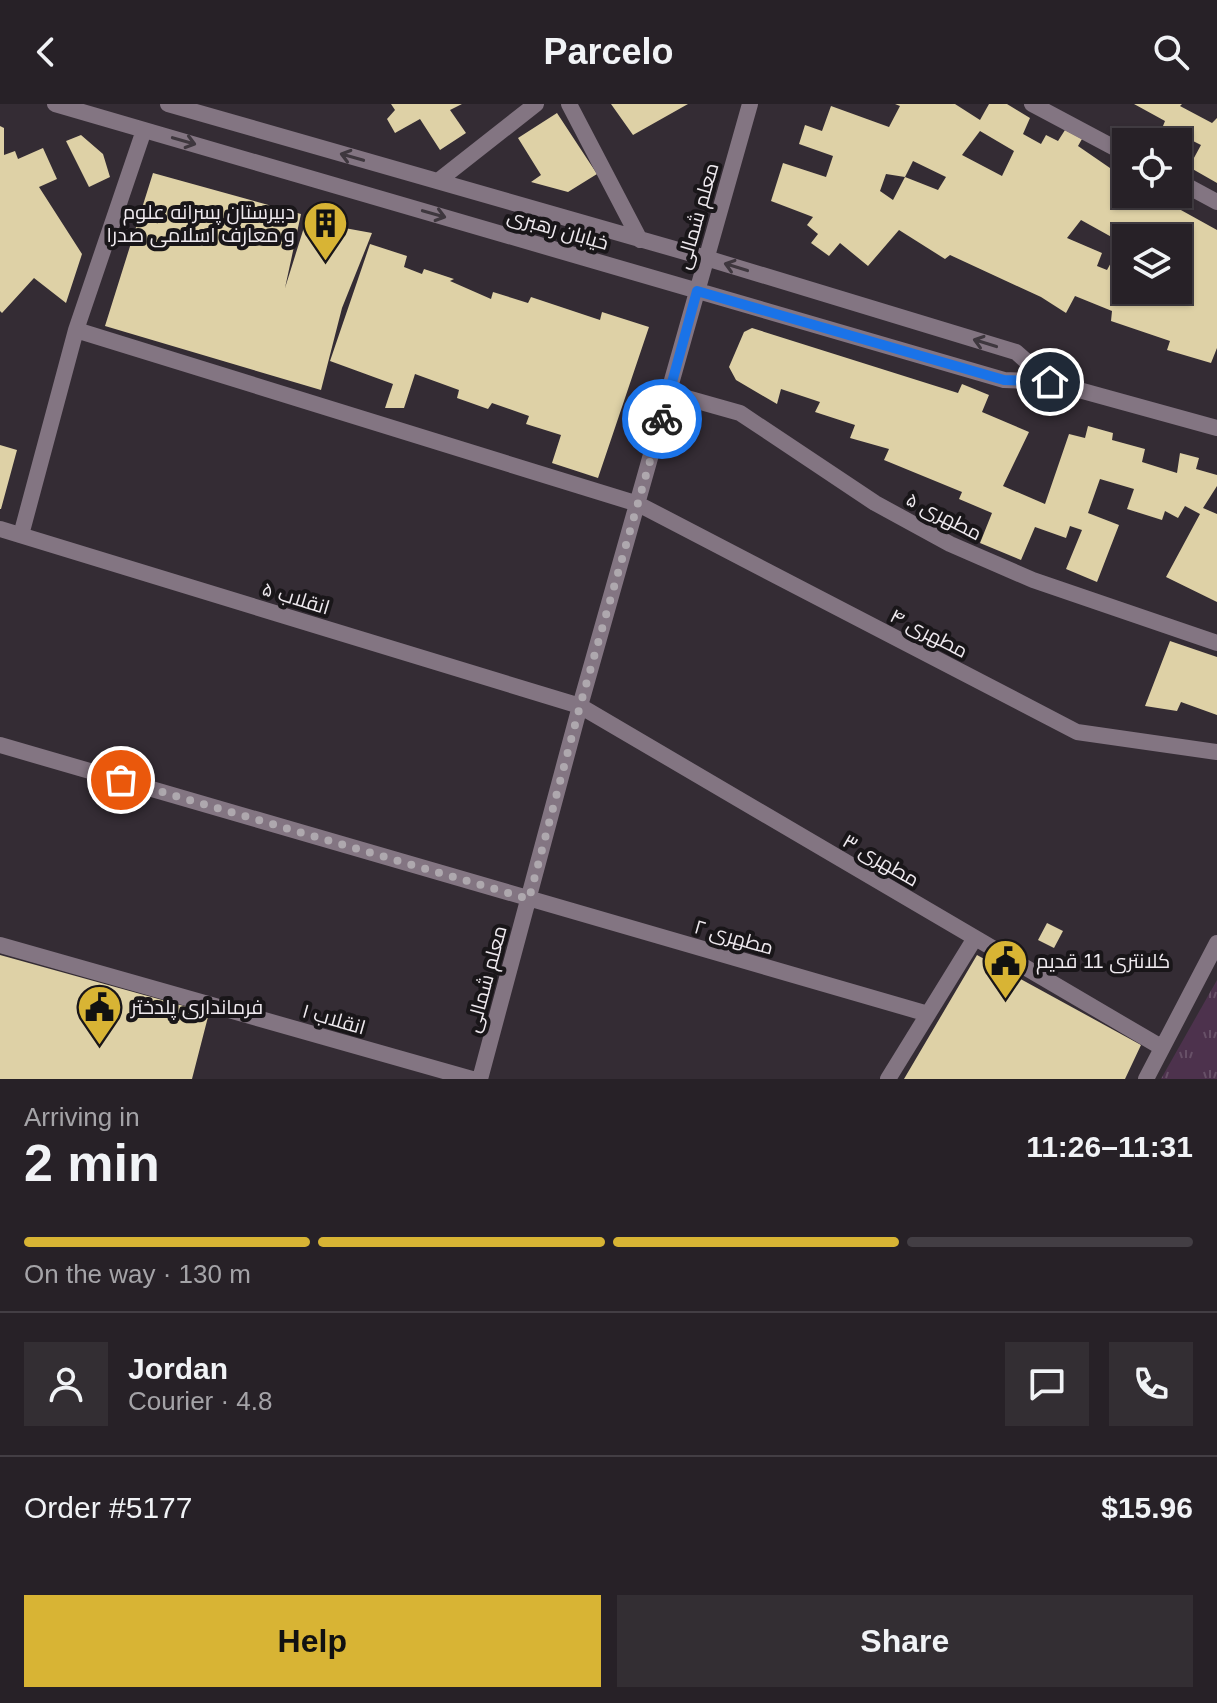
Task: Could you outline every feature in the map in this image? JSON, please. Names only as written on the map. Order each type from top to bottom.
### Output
[{"type":"street","name":"خیابان رهبری","points":[[55,104],[1004,380],[1050,382],[1217,428]]},
{"type":"street","name":"خیابان رهبری","points":[[168,104],[706,258],[1016,352],[1050,382]]},
{"type":"street","points":[[438,181],[536,104]]},
{"type":"street","points":[[569,104],[640,240]]},
{"type":"street","name":"معلم شمالی","points":[[480,1079],[580,706],[750,104]]},
{"type":"street","points":[[1032,104],[1112,147]]},
{"type":"street","points":[[21,535],[76,330],[144,130]]},
{"type":"street","points":[[1192,189],[1217,202]]},
{"type":"street","name":"مطهری ۴","points":[[76,330],[638,504],[1077,732],[1217,752]]},
{"type":"street","name":"مطهری ۵","points":[[669,393],[740,413],[875,503],[950,544],[1033,580],[1217,643]]},
{"type":"street","name":"انقلاب ۵","points":[[0,529],[580,706]]},
{"type":"street","name":"مطهری ۳","points":[[580,706],[1161,1047]]},
{"type":"street","name":"مطهری ۲","points":[[0,745],[928,1014]]},
{"type":"street","points":[[888,1079],[975,938]]},
{"type":"street","points":[[1146,1079],[1217,943]]},
{"type":"street","name":"انقلاب ۱","points":[[0,945],[472,1079]]},
{"type":"green space","points":[[1217,980],[1217,1079],[1161,1079]]},
{"type":"building","points":[[391,104],[462,104],[450,110],[466,133],[440,150],[420,119],[395,133],[387,119],[395,110]]},
{"type":"building","points":[[611,104],[688,104],[633,135]]},
{"type":"building","points":[[895,104],[955,104],[980,120],[989,104],[1007,104],[1030,118],[1023,134],[1041,144],[1046,135],[1058,141],[1065,130],[1082,139],[1078,146],[1112,169],[1112,208],[1177,208],[1217,230],[1217,348],[1211,363],[1167,350],[1170,341],[1111,321],[1112,311],[1075,296],[1066,313],[1041,297],[950,255],[945,259],[899,230],[868,266],[840,243],[829,256],[811,243],[818,234],[807,225],[813,217],[771,201],[783,163],[826,177],[833,156],[799,144],[805,125],[822,131],[831,106],[889,127],[900,106]],"holes":[[[980,131],[1014,151],[1002,176],[962,155]],[[913,161],[946,177],[938,190],[905,177]],[[886,174],[905,177],[893,200],[880,191]]]},
{"type":"building","points":[[1134,104],[1182,104],[1180,106],[1212,123],[1217,118],[1217,183],[1192,169],[1192,162],[1201,145],[1192,140],[1192,128],[1167,128],[1163,126],[1165,121]]},
{"type":"building","points":[[557,113],[597,174],[568,192],[531,182],[541,175],[518,138]]},
{"type":"building","points":[[0,126],[4,128],[4,155],[15,151],[18,159],[43,148],[57,179],[39,187],[82,254],[66,303],[34,278],[2,313],[0,311]]},
{"type":"building","points":[[81,135],[103,154],[110,177],[89,187],[66,141]]},
{"type":"building","points":[[153,173],[301,214],[285,288],[306,221],[372,233],[342,308],[321,390],[105,326]]},
{"type":"building","points":[[370,244],[407,256],[404,267],[422,274],[424,269],[454,279],[450,281],[491,299],[493,292],[528,303],[531,297],[600,320],[602,312],[649,327],[598,478],[552,463],[561,435],[526,424],[529,416],[492,403],[488,409],[457,398],[459,390],[415,374],[404,408],[385,408],[393,384],[330,361]]},
{"type":"building","points":[[752,328],[958,393],[962,384],[989,395],[982,412],[1029,432],[1003,486],[1045,504],[1069,434],[1085,438],[1088,426],[1113,433],[1112,440],[1145,449],[1142,462],[1177,473],[1180,453],[1199,458],[1196,469],[1217,475],[1217,486],[1203,508],[1217,514],[1217,602],[1166,577],[1200,514],[1185,506],[1178,518],[1165,511],[1162,520],[1127,509],[1134,489],[1100,479],[1088,513],[1119,525],[1097,582],[1066,569],[1082,530],[1070,526],[1066,538],[1035,527],[1021,560],[980,543],[992,513],[959,499],[962,492],[884,460],[889,449],[850,438],[855,425],[815,412],[820,402],[781,389],[777,404],[736,380],[729,367],[744,332]]},
{"type":"building","points":[[0,445],[17,450],[1,509],[0,509]]},
{"type":"building","points":[[1170,641],[1217,657],[1217,715],[1181,702],[1177,711],[1145,706]]},
{"type":"building","points":[[1047,923],[1063,931],[1054,948],[1038,940]]},
{"type":"building","name":"فرمانداری پلدختر","points":[[0,955],[209,1013],[192,1079],[0,1079]]},
{"type":"building","name":"کلانتری 11 قدیم","points":[[977,955],[1141,1045],[1125,1079],[904,1079]]},
{"type":"way so far","points":[[121,780],[529,899],[662,419]]},
{"type":"place","name":"دبیرستان پسرانه علوم و معارف اسلامی صدرا","points":[[326,263]]},
{"type":"place","name":"کلانتری 11 قدیم","points":[[1005,1000]]},
{"type":"place","name":"فرمانداری پلدختر","points":[[100,1046]]},
{"type":"route","points":[[662,419],[697,291],[1004,380],[1050,382]]}]
